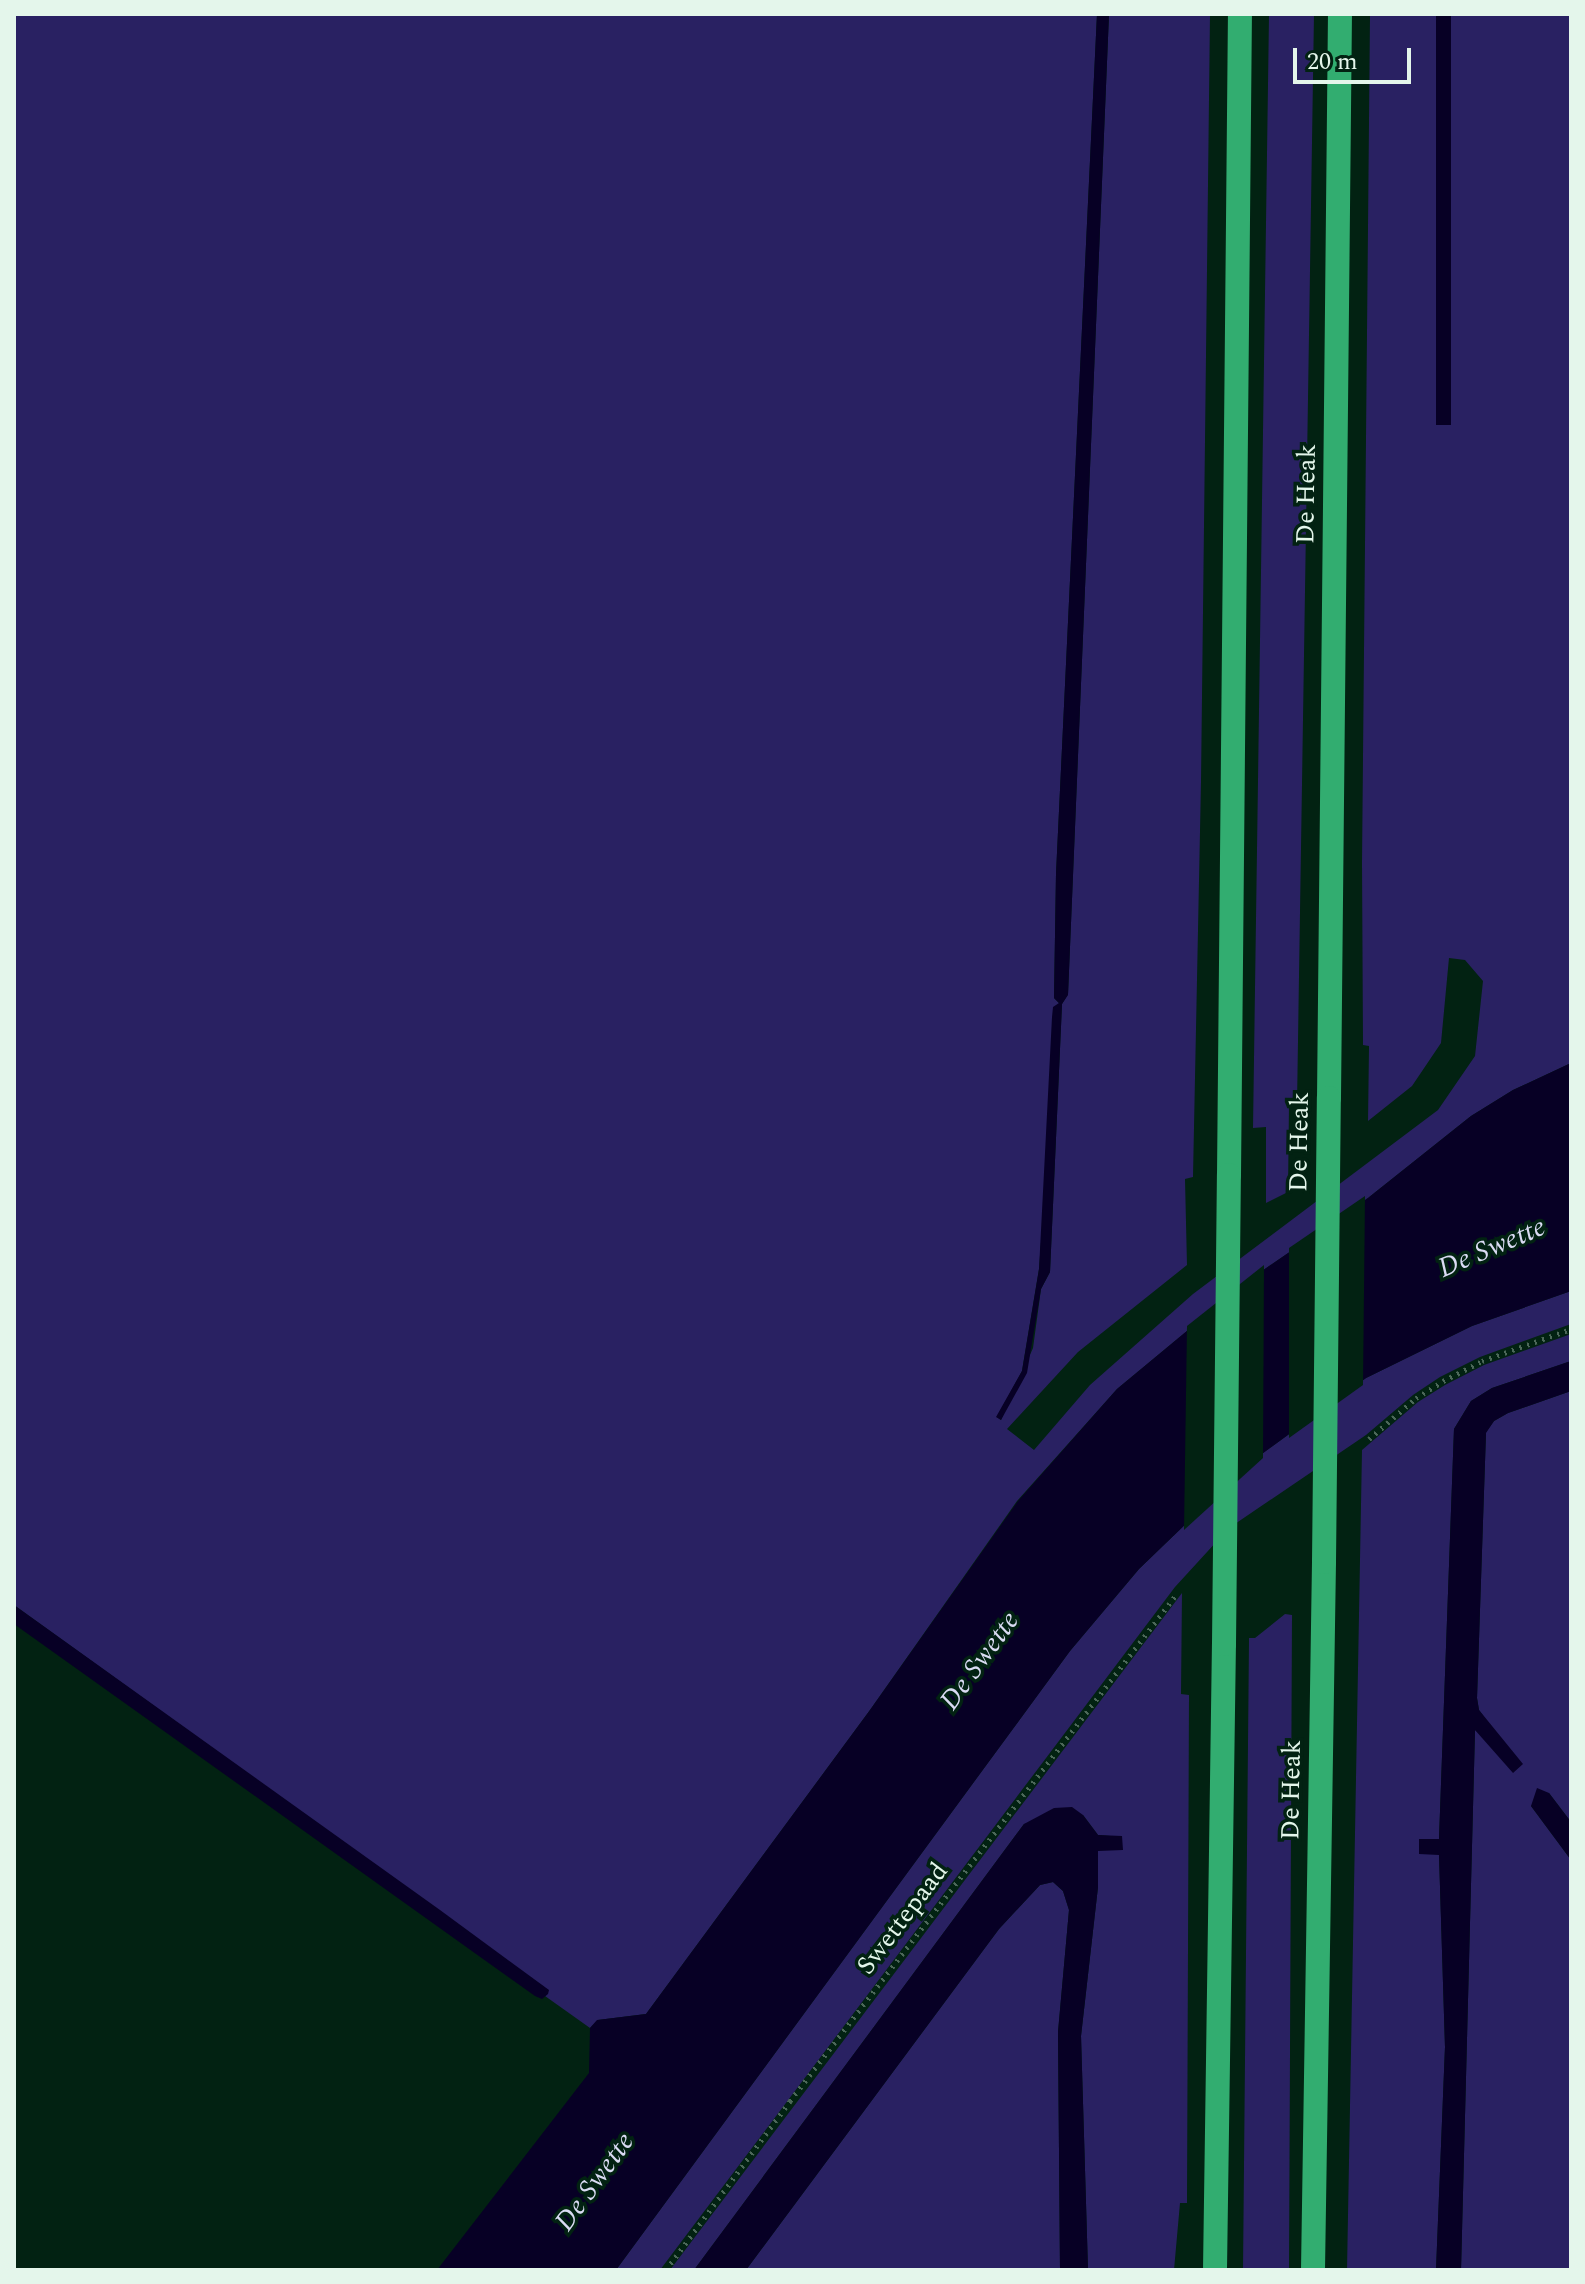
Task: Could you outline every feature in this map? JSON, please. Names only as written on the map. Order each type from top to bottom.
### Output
[{"type":"highway","points":[[1215,2270],[1240,14]]},
{"type":"highway","name":"De Heak","points":[[1313,2270],[1324,1562],[1340,14]]},
{"type":"path","points":[[1369,1439],[1416,1398],[1443,1381],[1482,1361],[1571,1329]]},
{"type":"path","name":"Swettepaad","points":[[666,2270],[799,2089],[1176,1595]]},
{"type":"shaded area","points":[[14,14],[1097,14],[1056,874],[1054,998],[1059,1003],[1039,1269],[1022,1371],[997,1417],[1001,1420],[1033,1348],[1041,1289],[1050,1272],[1062,1004],[1068,994],[1109,14],[1210,14],[1201,782],[1193,1177],[1185,1179],[1187,1265],[1078,1352],[1007,1429],[1034,1450],[1090,1385],[1193,1294],[1438,1110],[1475,1056],[1483,981],[1465,960],[1449,958],[1441,1043],[1412,1086],[1368,1121],[1369,1046],[1363,1045],[1362,863],[1370,14],[1436,14],[1436,425],[1450,425],[1451,14],[1571,14],[1571,1063],[1513,1090],[1471,1116],[1368,1198],[1246,1282],[1117,1389],[1017,1501],[870,1710],[646,2014],[598,2020],[590,2028],[545,1996],[548,1990],[14,1605]]},
{"type":"shaded area","points":[[1269,14],[1314,14],[1297,1105],[1289,1105],[1288,1192],[1266,1203],[1266,1127],[1253,1128]]},
{"type":"shaded area","points":[[1571,1291],[1571,1324],[1480,1357],[1440,1377],[1413,1395],[1366,1435],[1229,1528],[1175,1587],[660,2270],[616,2270],[1070,1651],[1139,1569],[1248,1464],[1366,1378],[1472,1326]]},
{"type":"shaded area","points":[[1571,1334],[1571,1361],[1492,1388],[1471,1401],[1454,1429],[1439,1839],[1419,1839],[1419,1854],[1439,1854],[1445,2047],[1436,2270],[1347,2270],[1362,1450],[1418,1402],[1445,1385],[1484,1365]]},
{"type":"shaded area","points":[[1571,1391],[1571,1822],[1549,1793],[1531,1806],[1571,1860],[1571,2270],[1461,2270],[1475,1730],[1486,1738],[1492,1728],[1479,1710],[1477,1698],[1486,1432],[1494,1421],[1508,1413]]},
{"type":"shaded area","points":[[1182,1593],[1181,1694],[1189,1695],[1187,2203],[1180,2203],[1174,2270],[1088,2270],[1081,2036],[1098,1887],[1098,1851],[1122,1837],[1098,1835],[1083,1815],[1024,1824],[694,2270],[670,2270]]},
{"type":"shaded area","points":[[1285,1614],[1292,1615],[1289,2270],[1243,2270],[1249,1638],[1255,1638]]},
{"type":"shaded area","points":[[1053,1882],[1063,1891],[1069,1910],[1058,2032],[1060,2270],[746,2270],[999,1929],[1040,1885]]},
{"type":"water","points":[[1097,14],[1109,14],[1068,995],[1062,1004],[1050,1272],[1041,1289],[1027,1373],[1001,1420],[996,1417],[1022,1371],[1039,1269],[1052,1017],[1053,1007],[1059,1003],[1054,998],[1056,874]]},
{"type":"water","points":[[1436,14],[1451,14],[1451,425],[1436,425]]},
{"type":"water","name":"De Swette","points":[[1571,1063],[1571,1291],[1472,1326],[1366,1378],[1248,1464],[1139,1569],[1070,1651],[616,2270],[437,2270],[589,2073],[590,2028],[597,2020],[646,2014],[870,1710],[1018,1501],[1117,1389],[1246,1282],[1368,1198],[1471,1116],[1513,1090]]},
{"type":"water","points":[[1571,1361],[1571,1391],[1508,1413],[1494,1421],[1486,1433],[1477,1698],[1479,1710],[1523,1764],[1513,1773],[1475,1730],[1461,2270],[1436,2270],[1445,2047],[1439,1855],[1419,1854],[1419,1839],[1439,1839],[1454,1429],[1471,1401],[1492,1388]]},
{"type":"water","points":[[14,1605],[440,1910],[549,1990],[548,1994],[542,1999],[535,1996],[14,1624]]},
{"type":"water","points":[[1537,1788],[1549,1793],[1571,1822],[1571,1860],[1531,1806]]},
{"type":"water","points":[[1072,1807],[1083,1815],[1098,1835],[1122,1836],[1123,1850],[1098,1851],[1098,1887],[1081,2036],[1088,2270],[1060,2270],[1058,2032],[1069,1910],[1063,1891],[1053,1882],[1040,1885],[999,1929],[746,2270],[694,2270],[1024,1824],[1054,1808]]},
{"type":"pier","points":[[1365,1196],[1363,1385],[1289,1438],[1289,1248]]},
{"type":"pier","points":[[1264,1265],[1263,1458],[1184,1530],[1187,1326]]}]
